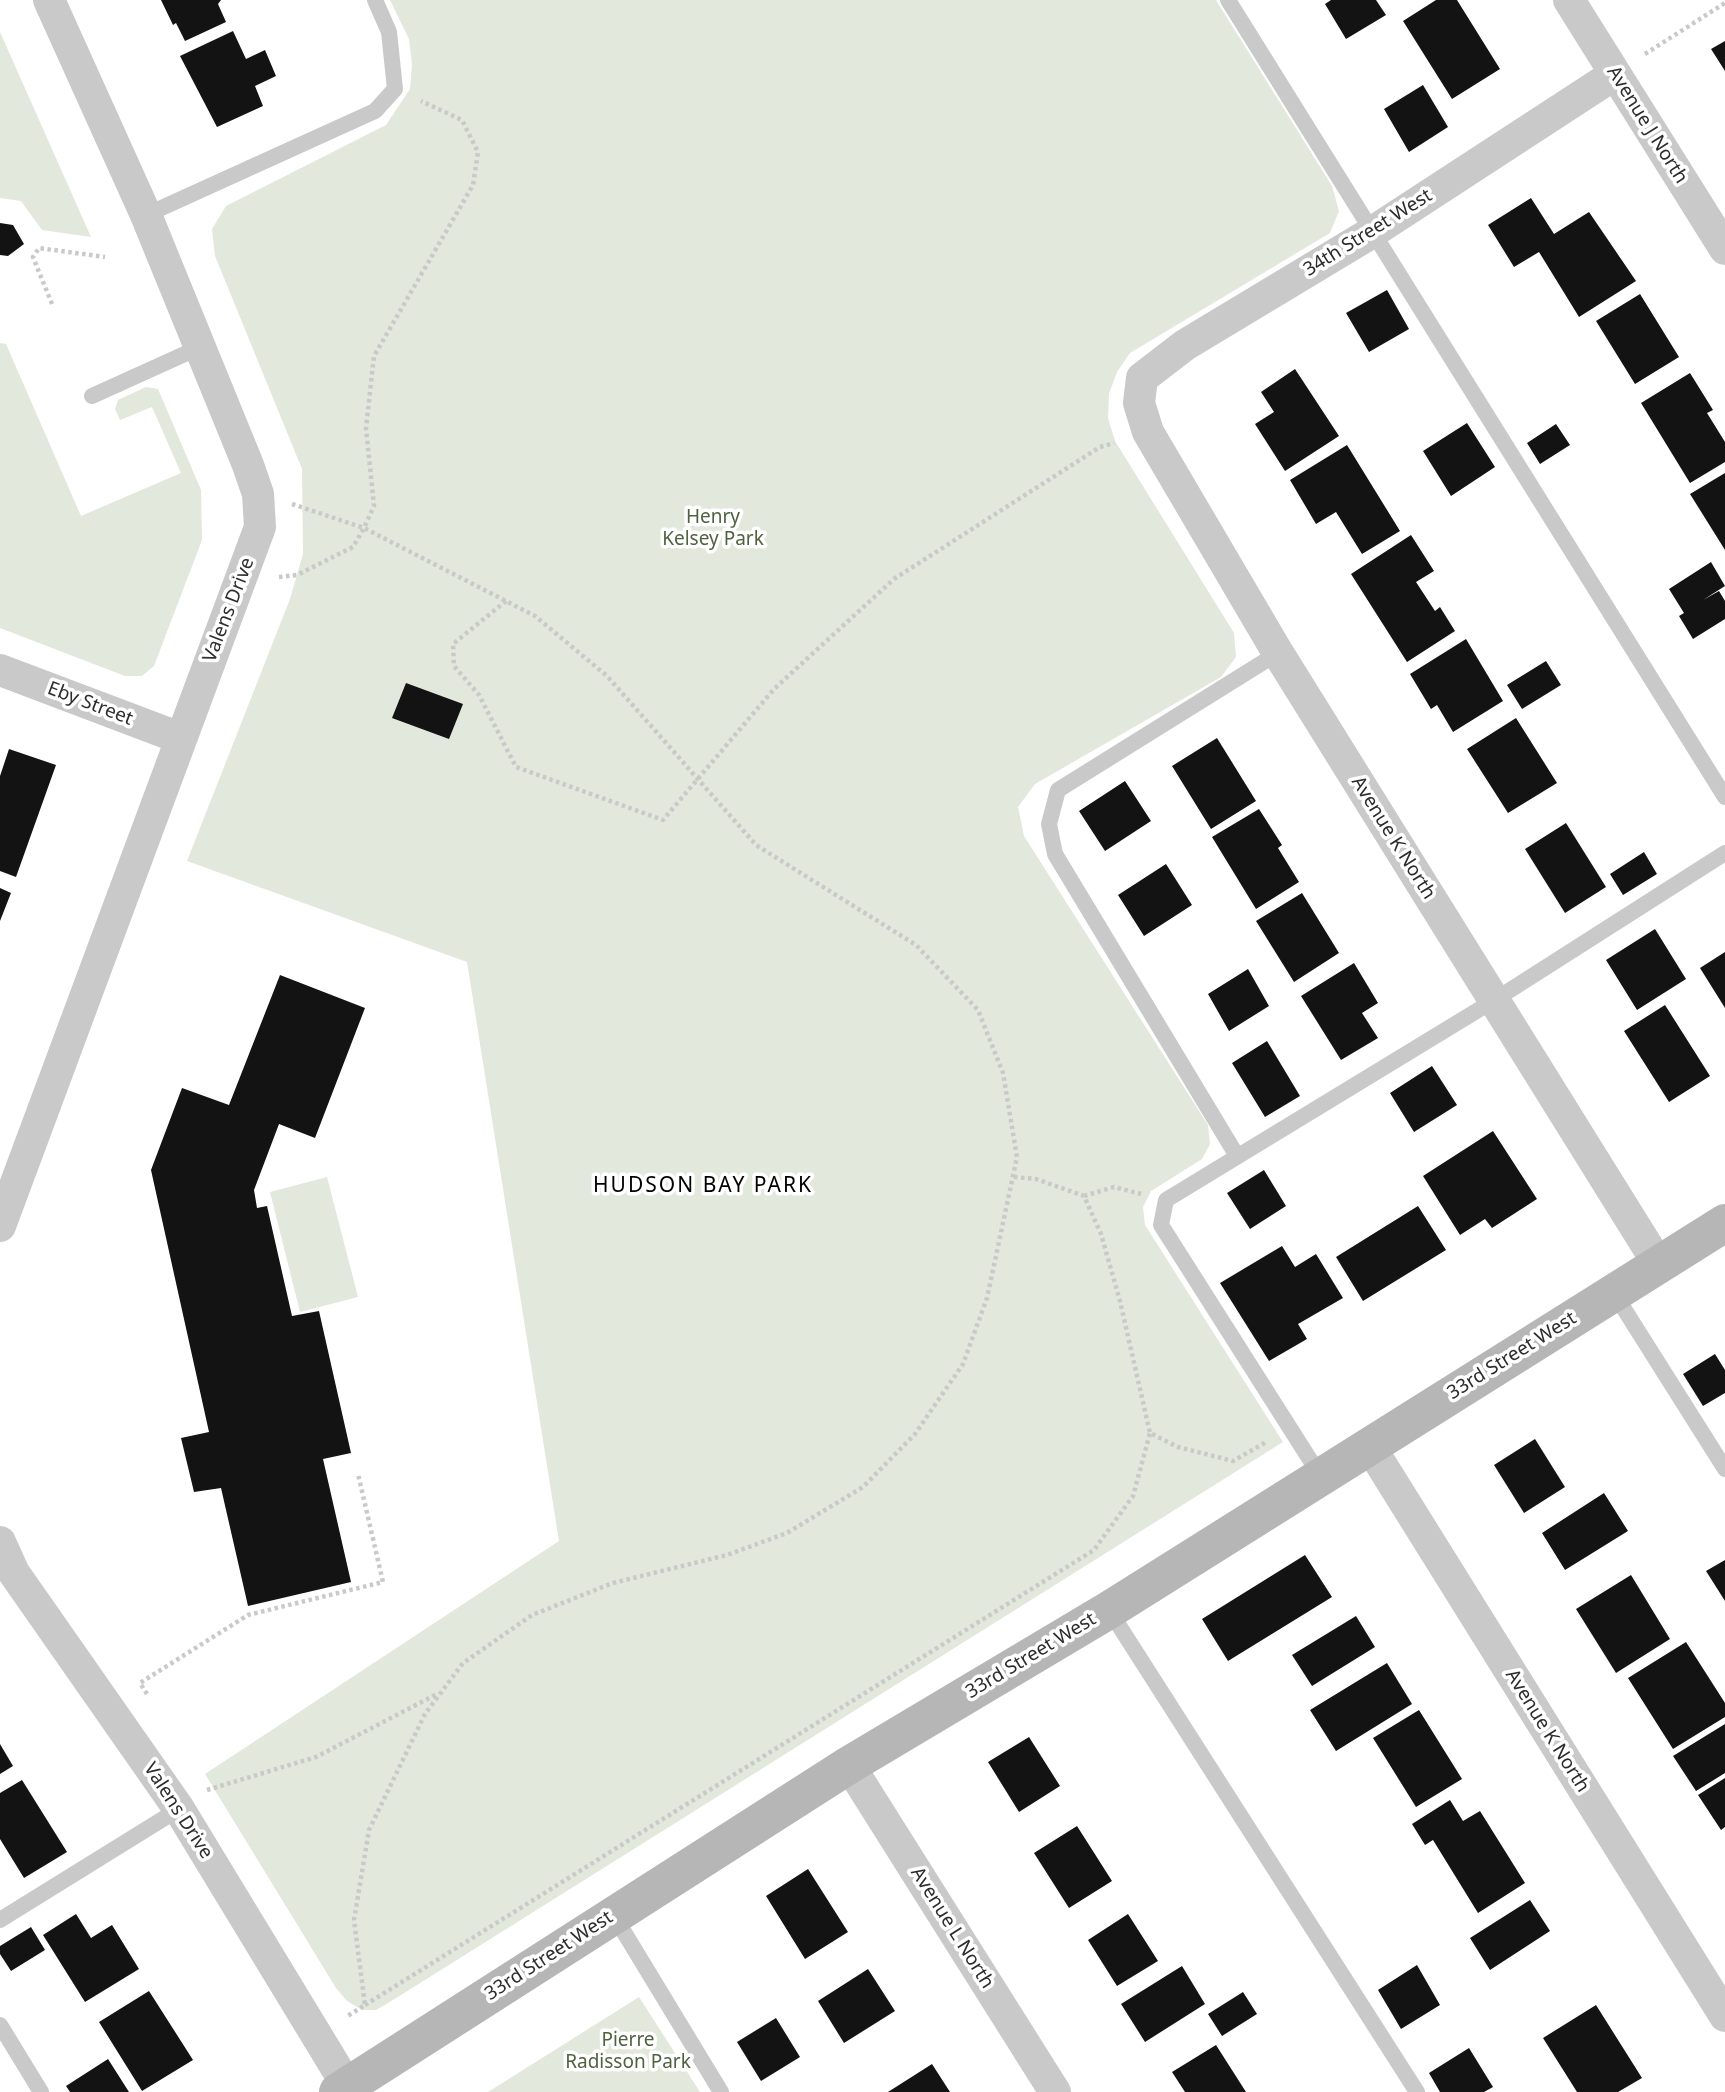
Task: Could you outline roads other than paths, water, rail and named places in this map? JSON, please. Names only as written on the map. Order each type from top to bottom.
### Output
[{"type":"main road","name":"33rd Street West","points":[[346,2090],[613,1914],[849,1765],[1109,1610],[1725,1223]]},
{"type":"street","name":"Valens Drive","points":[[0,1226],[260,527],[258,494],[252,474],[198,348],[146,215],[49,0]]},
{"type":"street","name":"Avenue J North","points":[[1569,0],[1725,249]]},
{"type":"street","name":"34th Street West","points":[[1144,418],[1142,378],[1185,345],[1371,233],[1615,74]]},
{"type":"street","name":"Avenue K North","points":[[1144,418],[1278,653],[1659,1265]]},
{"type":"street","name":"Eby Street","points":[[0,670],[180,738]]},
{"type":"street","name":"Avenue K North","points":[[1369,1445],[1725,2016]]},
{"type":"street","name":"Valens Drive","points":[[0,1542],[7,1577],[179,1809],[317,2035],[346,2090]]},
{"type":"street","name":"Avenue L North","points":[[849,1765],[1055,2092]]},
{"type":"lane","points":[[146,215],[375,111],[395,89],[389,32],[375,0]]},
{"type":"lane","points":[[1228,0],[1725,797]]},
{"type":"lane","points":[[92,396],[198,348]]},
{"type":"lane","points":[[1237,1156],[1055,854],[1049,824],[1058,790],[1278,653]]},
{"type":"lane","points":[[1321,1477],[1161,1225],[1166,1200],[1493,1001],[1725,853]]},
{"type":"lane","points":[[1613,1292],[1725,1469]]},
{"type":"lane","points":[[1109,1610],[1417,2092]]},
{"type":"lane","points":[[0,1920],[179,1809]]},
{"type":"lane","points":[[613,1914],[721,2092]]},
{"type":"lane","points":[[0,2025],[41,2092]]},
{"type":"district","name":"HUDSON BAY PARK","points":[[703,1186]]},
{"type":"park label","name":"Henry Kelsey Park","points":[[713,529]]},
{"type":"park label","name":"Pierre Radisson Park","points":[[628,2052]]}]
